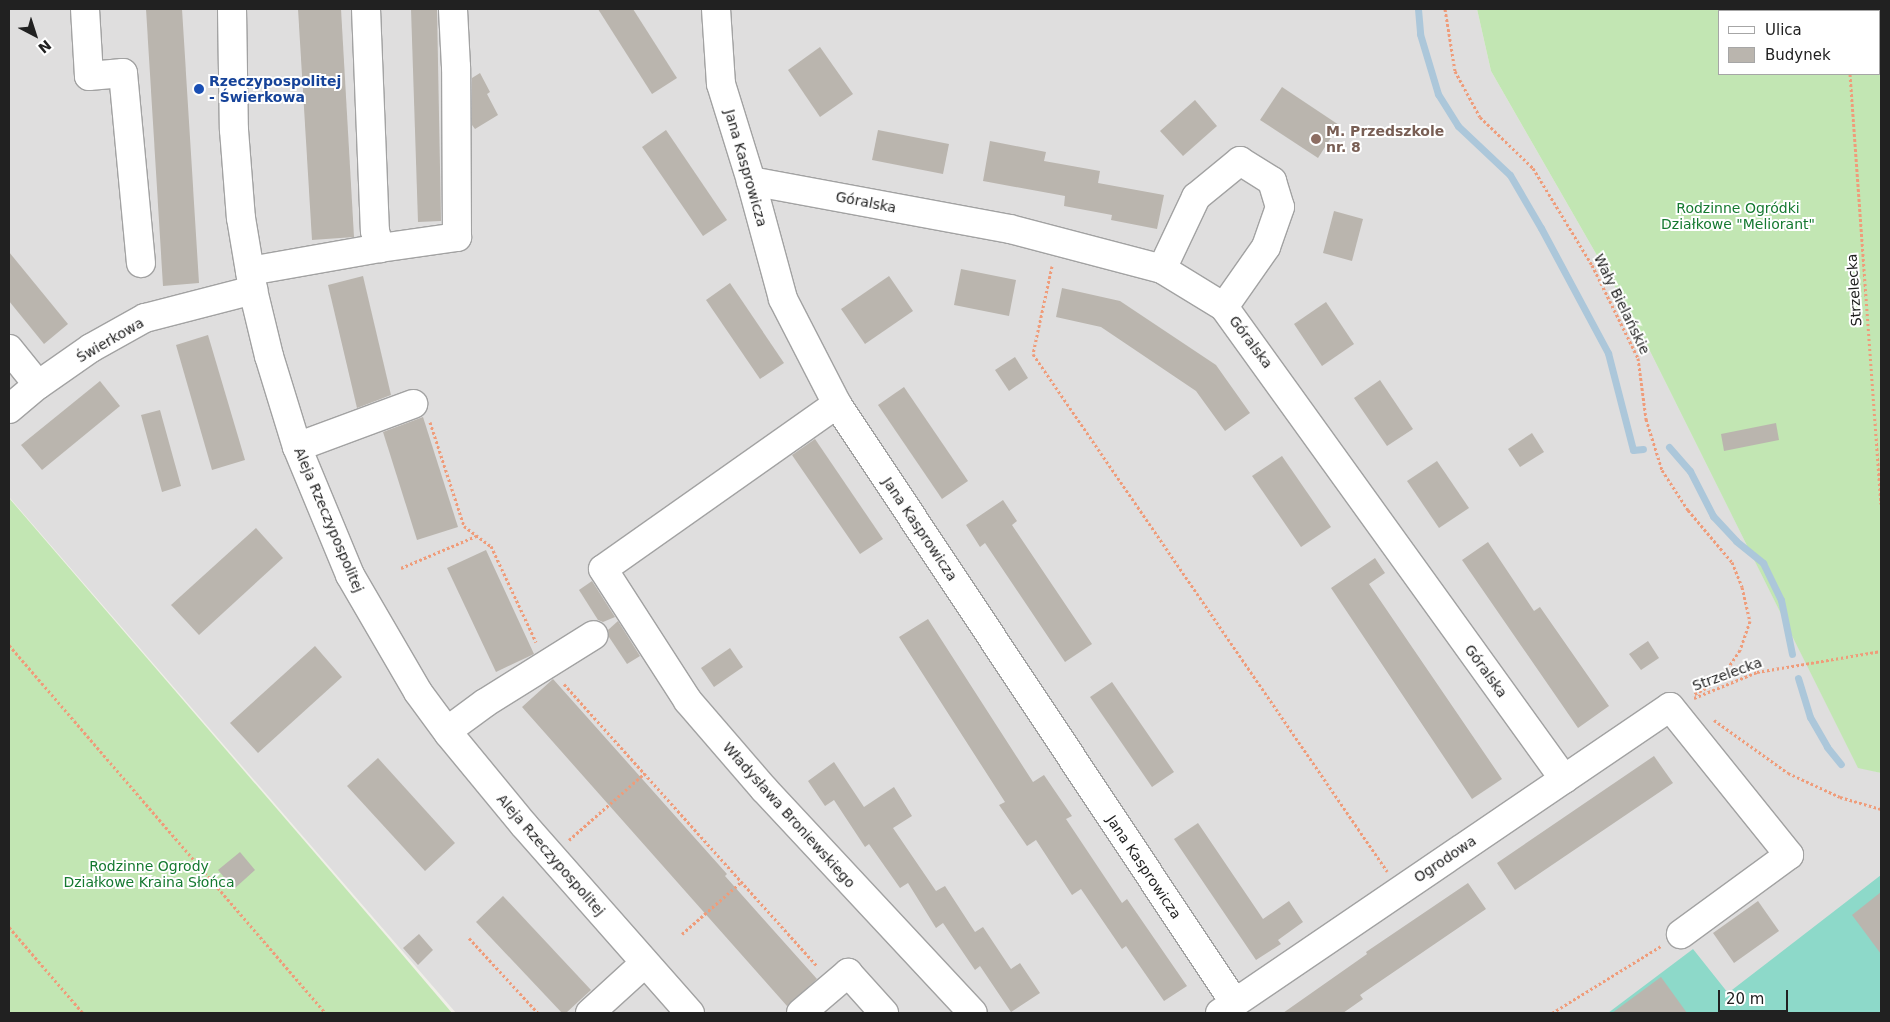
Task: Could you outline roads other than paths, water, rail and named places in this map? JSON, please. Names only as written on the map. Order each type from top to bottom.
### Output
[{"type":"street","points":[[84,9],[89,76],[123,73],[141,263]]},
{"type":"street","name":"Aleja Rzeczypospolitej","points":[[232,9],[234,130],[242,218],[251,281],[269,356],[297,447],[350,575],[413,684],[447,731],[524,825],[690,1013]]},
{"type":"street","points":[[366,9],[375,232],[380,248]]},
{"type":"street","name":"Świerkowa","points":[[9,409],[38,385],[91,348],[145,318],[251,281],[380,248],[458,237],[456,66],[453,9]]},
{"type":"street","name":"Jana Kasprowicza","points":[[716,9],[721,84],[751,181],[783,299],[837,404],[1227,1008]]},
{"type":"street","points":[[1162,269],[1196,197],[1240,161],[1272,180],[1280,207],[1266,248],[1224,307]]},
{"type":"street","name":"Góralska","points":[[751,181],[1010,229],[1162,269],[1224,307],[1564,779]]},
{"type":"street","points":[[9,349],[38,385]]},
{"type":"street","points":[[297,447],[413,404]]},
{"type":"street","name":"Władysława Broniewskiego","points":[[837,404],[603,569],[688,701],[764,790],[973,1013]]},
{"type":"street","points":[[447,731],[546,664],[594,635]]},
{"type":"street","name":"Ogrodowa","points":[[1227,1008],[1670,707],[1789,855],[1680,934]]},
{"type":"street","points":[[590,1013],[646,963]]},
{"type":"street","points":[[801,1013],[848,973],[884,1013]]},
{"type":"waterway","points":[[1418,9],[1420,34],[1438,94],[1458,126],[1510,175],[1541,228],[1608,353],[1633,450],[1643,449]]},
{"type":"waterway","points":[[1669,447],[1690,471],[1713,516],[1736,541],[1763,563],[1781,600],[1792,654]]},
{"type":"waterway","points":[[1798,678],[1810,717],[1827,747],[1841,764]]},
{"type":"place","name":"Rzeczypospolitej - Świerkowa","points":[[199,89]]},
{"type":"place","name":"M. Przedszkole nr. 8","points":[[1316,139]]},
{"type":"park label","name":"Rodzinne Ogródki Działkowe \"Meliorant\"","points":[[1738,216]]},
{"type":"park label","name":"Rodzinne Ogrody Działkowe Kraina Słońca","points":[[149,874]]}]
